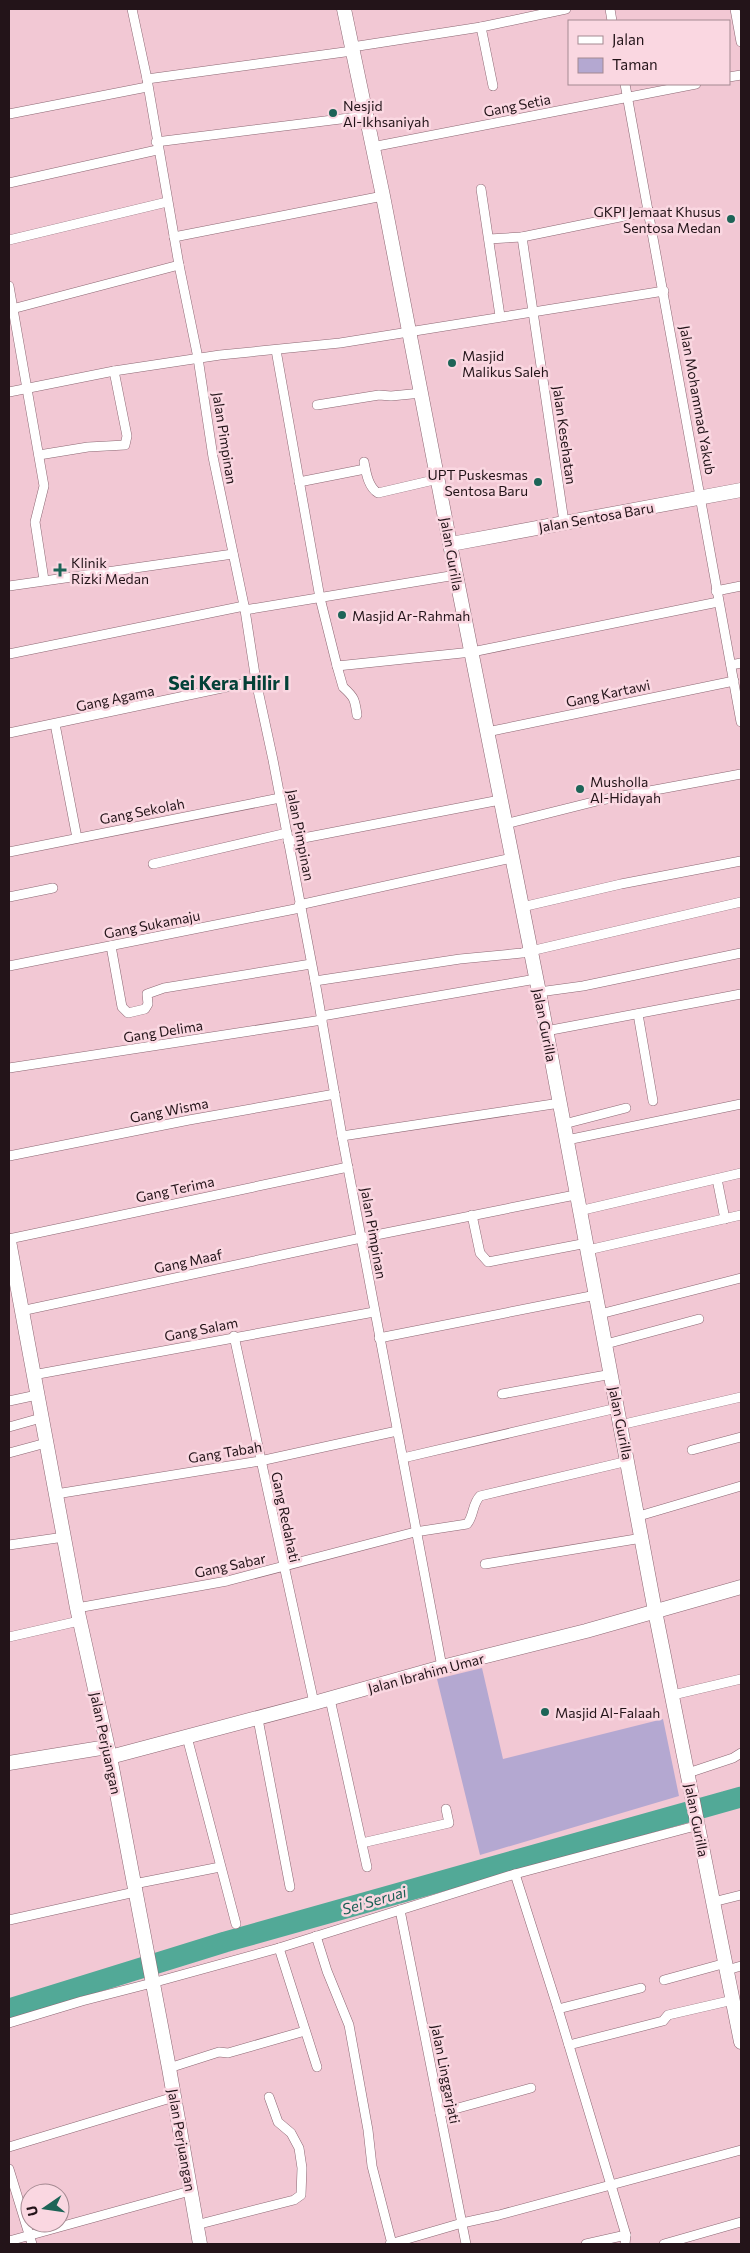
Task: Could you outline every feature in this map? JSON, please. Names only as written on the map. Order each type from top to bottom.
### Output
[{"type":"street","name":"Jalan Pimpinan","points":[[132,9],[179,266],[198,358],[213,457],[245,608],[256,681],[288,837],[374,1312],[442,1667]]},
{"type":"street","name":"Jalan Gurilla","points":[[344,9],[410,330],[456,575],[538,986],[579,1211],[639,1516],[655,1610],[733,2000],[739,2017],[741,2042]]},
{"type":"street","points":[[9,114],[147,83],[481,27],[566,9]]},
{"type":"street","points":[[735,9],[741,42]]},
{"type":"street","points":[[481,27],[493,86]]},
{"type":"street","name":"Jalan Mohammad Yakub","points":[[625,85],[702,499],[716,591],[741,722]]},
{"type":"street","name":"Gang Setia","points":[[372,147],[691,85]]},
{"type":"street","points":[[9,183],[157,146],[272,126],[365,116]]},
{"type":"street","points":[[480,190],[500,316]]},
{"type":"street","points":[[174,237],[383,196]]},
{"type":"street","points":[[9,240],[167,202]]},
{"type":"street","points":[[489,239],[522,237],[649,211]]},
{"type":"street","name":"Jalan Kesehatan","points":[[522,237],[564,522]]},
{"type":"street","points":[[12,309],[179,266]]},
{"type":"street","points":[[9,286],[44,486],[35,522],[44,580]]},
{"type":"street","points":[[9,392],[114,370],[198,358],[340,342],[664,291]]},
{"type":"street","points":[[276,350],[320,598],[343,688],[352,694],[357,715]]},
{"type":"street","points":[[39,454],[88,447],[125,445],[127,436],[114,370]]},
{"type":"street","points":[[317,405],[379,395],[403,396],[422,393]]},
{"type":"street","points":[[299,482],[365,466],[373,490],[378,493],[438,478]]},
{"type":"street","name":"Jalan Sentosa Baru","points":[[451,544],[564,522],[702,499],[741,490]]},
{"type":"street","points":[[9,586],[233,554]]},
{"type":"street","points":[[9,654],[245,608],[320,598],[456,575]]},
{"type":"street","points":[[716,591],[741,586]]},
{"type":"street","points":[[338,666],[472,652],[718,602]]},
{"type":"street","points":[[731,665],[741,663]]},
{"type":"street","name":"Gang Agama","points":[[9,733],[256,681]]},
{"type":"street","name":"Gang Kartawi","points":[[488,732],[734,681]]},
{"type":"street","points":[[55,724],[77,838]]},
{"type":"street","points":[[505,824],[601,800],[741,774]]},
{"type":"street","name":"Gang Sekolah","points":[[9,852],[280,798]]},
{"type":"street","points":[[153,864],[288,837],[500,800]]},
{"type":"street","name":"Gang Sukamaju","points":[[9,966],[300,906],[512,858]]},
{"type":"street","points":[[522,907],[622,884],[741,862]]},
{"type":"street","points":[[9,897],[53,888]]},
{"type":"street","points":[[315,982],[460,958],[530,951],[741,902]]},
{"type":"street","points":[[111,946],[122,1007],[128,1013],[145,1009],[148,1006],[148,993],[164,988],[311,964]]},
{"type":"street","name":"Gang Delima","points":[[9,1068],[538,986],[602,983],[741,953]]},
{"type":"street","points":[[546,1031],[741,994]]},
{"type":"street","points":[[638,1014],[653,1101]]},
{"type":"street","name":"Gang Wisma","points":[[9,1156],[189,1120],[335,1094]]},
{"type":"street","points":[[342,1136],[560,1104]]},
{"type":"street","points":[[567,1140],[741,1104]]},
{"type":"street","points":[[564,1124],[626,1108]]},
{"type":"street","name":"Gang Terima","points":[[9,1240],[348,1167]]},
{"type":"street","points":[[579,1211],[741,1173]]},
{"type":"street","points":[[717,1179],[725,1219]]},
{"type":"street","name":"Gang Maaf","points":[[20,1311],[361,1238],[576,1195]]},
{"type":"street","points":[[472,1216],[480,1252],[488,1262],[587,1246],[741,1215]]},
{"type":"street","name":"Jalan Perjuangan","points":[[9,1240],[12,1290],[20,1311],[78,1614],[108,1752],[169,2068],[200,2244]]},
{"type":"street","points":[[600,1314],[741,1278]]},
{"type":"street","points":[[379,1338],[596,1295]]},
{"type":"street","name":"Gang Salam","points":[[33,1375],[234,1336],[374,1312]]},
{"type":"street","points":[[606,1344],[699,1319]]},
{"type":"street","name":"Gang Redahati","points":[[234,1336],[283,1568],[314,1703]]},
{"type":"street","points":[[502,1394],[612,1374]]},
{"type":"street","points":[[9,1401],[37,1395]]},
{"type":"street","points":[[620,1426],[741,1397]]},
{"type":"street","points":[[402,1458],[618,1408]]},
{"type":"street","points":[[9,1426],[42,1418]]},
{"type":"street","name":"Gang Tabah","points":[[56,1494],[260,1460],[397,1431]]},
{"type":"street","points":[[692,1450],[741,1437]]},
{"type":"street","points":[[9,1453],[46,1443]]},
{"type":"street","name":"Gang Sabar","points":[[9,1637],[78,1614],[283,1568],[415,1532],[467,1524],[471,1519],[476,1500],[480,1496],[628,1461]]},
{"type":"street","points":[[639,1516],[741,1486]]},
{"type":"street","points":[[9,1545],[64,1537]]},
{"type":"street","points":[[486,1564],[642,1538]]},
{"type":"street","name":"Jalan Ibrahim Umar","points":[[9,1763],[108,1752],[187,1737],[741,1587]]},
{"type":"street","points":[[673,1695],[741,1678]]},
{"type":"street","points":[[330,1699],[367,1867]]},
{"type":"street","points":[[258,1718],[290,1887]]},
{"type":"street","points":[[187,1737],[236,1924]]},
{"type":"street","points":[[688,1772],[733,1758],[741,1753]]},
{"type":"street","points":[[362,1843],[449,1823],[446,1809]]},
{"type":"street","points":[[9,2023],[82,2001],[279,1948],[515,1874],[698,1822]]},
{"type":"street","points":[[9,1920],[220,1867]]},
{"type":"street","points":[[515,1874],[569,2045],[626,2240],[586,2244]]},
{"type":"street","points":[[713,1902],[741,1895]]},
{"type":"street","name":"Jalan Linggarjati","points":[[400,1910],[466,2244]]},
{"type":"street","points":[[316,1936],[327,1971],[349,2025],[368,2130],[372,2166],[391,2244],[462,2223],[499,2215],[741,2150]]},
{"type":"street","points":[[279,1948],[317,2067]]},
{"type":"street","points":[[664,1980],[726,1966],[741,1966]]},
{"type":"street","points":[[558,2009],[641,1988]]},
{"type":"street","points":[[569,2045],[619,2034],[663,2021],[668,2015],[733,2000]]},
{"type":"street","points":[[169,2068],[219,2052],[228,2054],[305,2031]]},
{"type":"street","points":[[440,2114],[531,2088]]},
{"type":"street","points":[[9,2147],[174,2097]]},
{"type":"street","points":[[196,2225],[294,2200],[300,2195],[302,2168],[299,2148],[292,2133],[278,2122],[269,2097]]},
{"type":"street","points":[[9,2169],[31,2240]]},
{"type":"street","points":[[9,2242],[31,2240],[190,2191]]},
{"type":"street","points":[[664,2244],[741,2222]]},
{"type":"green space","points":[[482,1668],[503,1759],[663,1719],[679,1796],[480,1855],[437,1679]]},
{"type":"waterway","name":"Sei Seruai","points":[[9,2009],[225,1942],[741,1797]]},
{"type":"place","name":"Nesjid Al-Ikhsaniyah","points":[[333,113]]},
{"type":"place","name":"GKPI Jemaat Khusus Sentosa Medan","points":[[731,219]]},
{"type":"place","name":"Masjid Malikus Saleh","points":[[452,363]]},
{"type":"place","name":"UPT Puskesmas Sentosa Baru","points":[[538,482]]},
{"type":"place","name":"Klinik Rizki Medan","points":[[60,570]]},
{"type":"place","name":"Masjid Ar-Rahmah","points":[[342,615]]},
{"type":"place","name":"Musholla Al-Hidayah","points":[[580,789]]},
{"type":"place","name":"Masjid Al-Falaah","points":[[545,1712]]},
{"type":"district","name":"Sei Kera Hilir I","points":[[229,682]]}]
